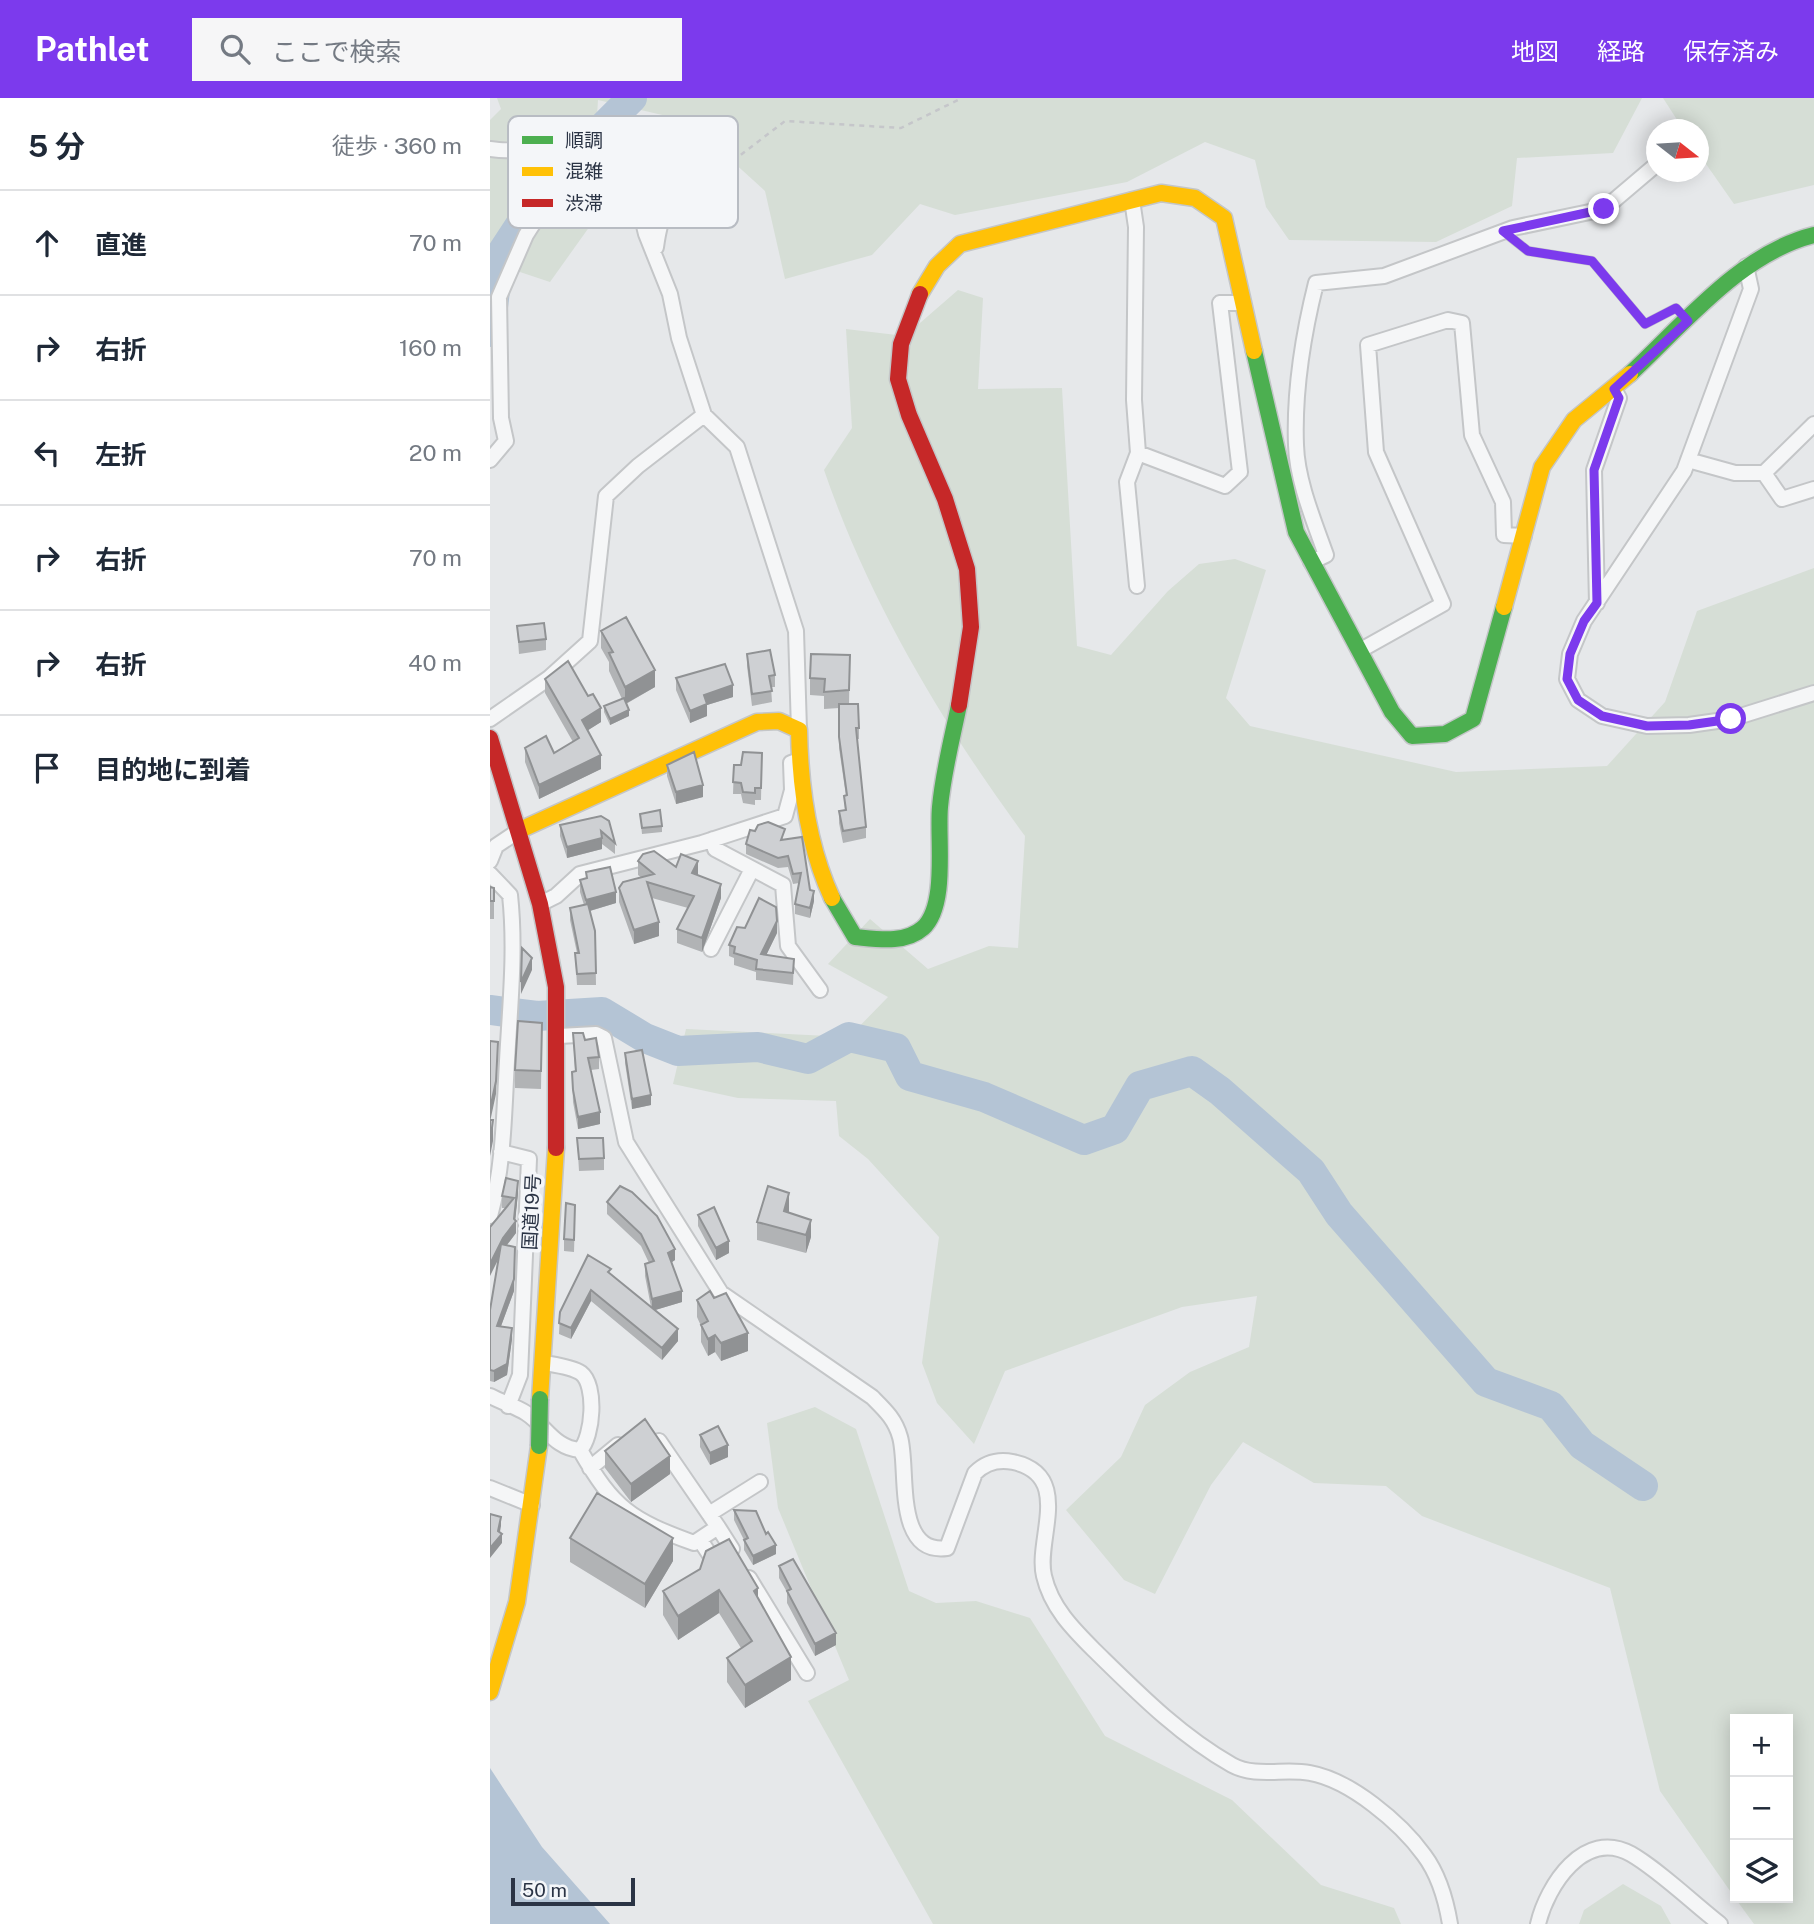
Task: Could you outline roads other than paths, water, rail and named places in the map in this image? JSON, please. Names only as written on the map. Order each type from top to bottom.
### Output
[{"type":"main road","points":[[520,830],[757,722],[779,721],[799,730],[799,760],[825,886],[845,926],[855,937],[894,941],[914,934],[929,921],[936,899],[940,805],[968,648],[970,597],[967,570],[944,494],[907,407],[897,370],[905,336],[923,287],[937,265],[960,244],[1132,200],[1180,191],[1201,198],[1224,218],[1296,532],[1392,712],[1412,736],[1450,735],[1473,719],[1542,467],[1574,420],[1614,389],[1746,266],[1785,242],[1814,235]]},
{"type":"main road","name":"国道19号","points":[[490,738],[520,830],[540,904],[556,987],[559,1031],[558,1111],[544,1363],[532,1505],[524,1577],[506,1647],[490,1692]]},
{"type":"street","points":[[490,149],[508,151]]},
{"type":"street","points":[[1311,562],[1326,555],[1309,507],[1296,447],[1300,375],[1307,320],[1316,283],[1384,276],[1503,231],[1604,209],[1646,173]]},
{"type":"street","points":[[1132,200],[1136,227],[1134,387],[1139,453],[1126,482],[1137,586]]},
{"type":"street","points":[[490,460],[506,441],[501,418],[499,297],[530,228]]},
{"type":"street","points":[[646,228],[670,294],[678,338],[704,415],[737,447],[796,631],[799,730]]},
{"type":"street","points":[[652,248],[656,247],[658,228]]},
{"type":"street","points":[[1746,266],[1751,289],[1688,460],[1652,524],[1584,621],[1570,654],[1567,679],[1578,700],[1602,716],[1647,726],[1689,725],[1731,719],[1814,693]]},
{"type":"street","points":[[1139,453],[1225,486],[1240,472],[1220,303],[1243,303]]},
{"type":"street","points":[[1360,651],[1443,604],[1377,452],[1368,345],[1448,320],[1462,323],[1472,435],[1503,502],[1504,535],[1524,536]]},
{"type":"street","points":[[1597,603],[1594,470],[1619,398],[1614,389]]},
{"type":"street","points":[[490,719],[550,678],[590,641],[606,496],[638,466],[704,415]]},
{"type":"street","points":[[1688,460],[1735,473],[1764,473],[1814,424]]},
{"type":"street","points":[[1764,473],[1782,499],[1814,489]]},
{"type":"street","points":[[540,904],[556,896],[580,874],[713,839],[785,816],[792,790],[791,763],[799,760]]},
{"type":"street","points":[[490,861],[496,846],[520,830]]},
{"type":"street","points":[[713,839],[715,849],[783,885],[788,946],[820,990]]},
{"type":"street","points":[[711,949],[752,869]]},
{"type":"street","points":[[490,874],[510,895],[513,963],[501,1152],[490,1216]]},
{"type":"street","points":[[559,1031],[596,1034],[604,1038],[626,1142],[721,1293],[872,1397],[892,1416],[901,1438],[910,1522],[918,1539],[928,1548],[947,1548],[975,1473],[981,1467],[1005,1461],[1023,1464],[1034,1471],[1046,1488],[1049,1513],[1043,1574],[1053,1601],[1072,1629],[1152,1707],[1195,1741],[1234,1765],[1256,1772],[1309,1773],[1323,1776],[1336,1781],[1378,1808],[1424,1854],[1437,1878],[1450,1924]]},
{"type":"street","points":[[490,1044],[508,1044]]},
{"type":"street","points":[[501,1152],[529,1159],[520,1376],[508,1406]]},
{"type":"street","points":[[490,1396],[527,1413],[545,1434],[568,1449],[580,1450],[587,1443],[591,1427],[589,1382],[580,1372],[544,1363]]},
{"type":"street","points":[[647,1423],[718,1527],[807,1673]]},
{"type":"street","points":[[590,1468],[628,1438]]},
{"type":"street","points":[[580,1450],[618,1506],[657,1530],[694,1543],[718,1527]]},
{"type":"street","points":[[709,1514],[760,1482]]},
{"type":"street","points":[[490,1488],[532,1505]]},
{"type":"street","points":[[700,1540],[714,1561],[732,1549]]},
{"type":"street","points":[[1538,1924],[1561,1874],[1583,1854],[1600,1849],[1630,1854],[1720,1924]]},
{"type":"lane","points":[[1503,231],[1528,251],[1592,261],[1645,324],[1676,308],[1688,321]]},
{"type":"water","points":[[490,1768],[542,1847],[610,1924],[490,1924]]},
{"type":"waterway","points":[[614,116],[632,98]]},
{"type":"waterway","points":[[490,332],[499,257],[518,228]]},
{"type":"waterway","points":[[490,1010],[537,1016],[602,1012],[645,1038],[678,1051],[758,1047],[808,1059],[849,1037],[896,1048],[910,1076],[984,1097],[1084,1140],[1115,1129],[1140,1086],[1192,1071],[1220,1091],[1311,1171],[1339,1214],[1486,1382],[1551,1406],[1582,1445],[1643,1486]]}]
